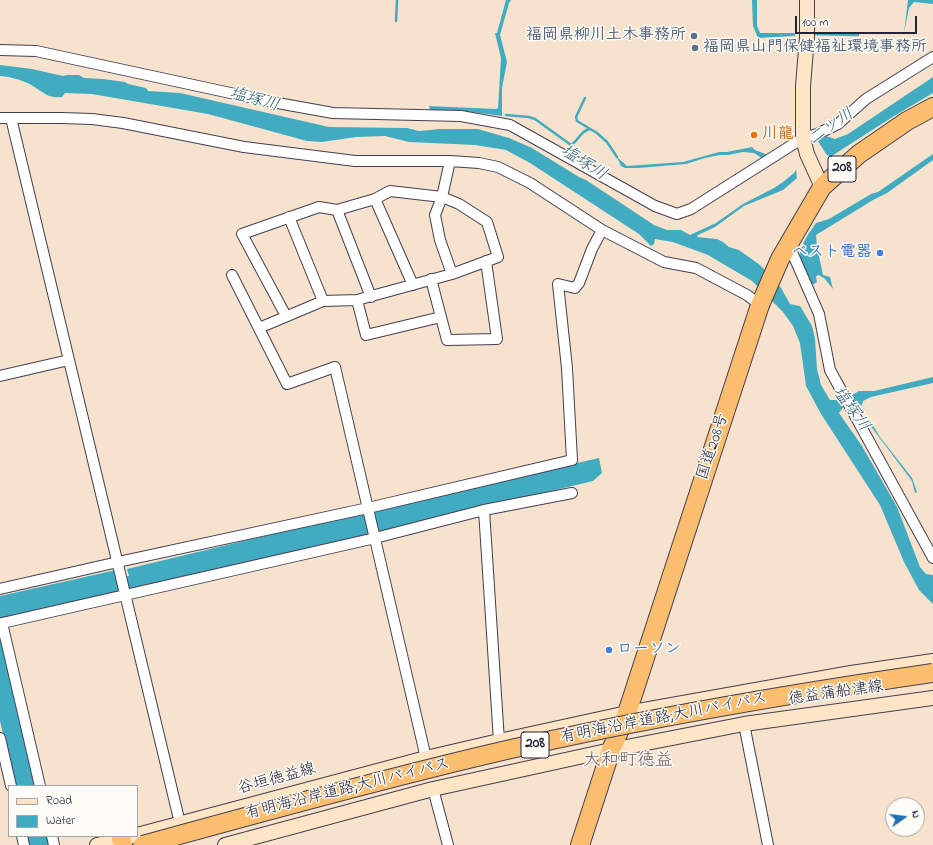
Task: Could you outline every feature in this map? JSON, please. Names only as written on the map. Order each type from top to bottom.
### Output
[{"type":"highway","name":"国道208号","points":[[580,845],[611,750],[627,713],[760,305],[784,251],[822,187],[859,154],[907,121],[933,107]]},
{"type":"highway","name":"有明海沿岸道路;大川バイパス","points":[[143,845],[482,756],[581,734],[736,704],[933,673]]},
{"type":"main road","points":[[807,0],[807,33],[803,86],[804,142],[806,154],[822,187]]},
{"type":"main road","name":"徳益蒲船津線","points":[[627,713],[892,666],[933,661]]},
{"type":"main road","points":[[744,724],[759,689]]},
{"type":"main road","name":"徳益蒲船津線","points":[[611,750],[744,724],[933,698]]},
{"type":"main road","name":"谷垣徳益線","points":[[138,836],[426,758],[627,713]]},
{"type":"main road","points":[[498,775],[499,741]]},
{"type":"main road","points":[[225,845],[258,841],[433,789],[611,750]]},
{"type":"main road","points":[[426,758],[433,789]]},
{"type":"main road","name":"谷垣徳益線","points":[[97,845],[128,839]]},
{"type":"street","points":[[0,50],[36,52],[272,102],[333,113],[460,116],[510,125],[655,206],[677,214],[690,209],[817,134],[838,124],[866,98],[933,57]]},
{"type":"street","points":[[0,118],[92,119],[129,124],[244,147],[354,161],[450,161],[479,163],[498,167],[530,183],[602,230],[664,262],[696,268],[747,295],[760,305]]},
{"type":"street","points":[[11,118],[178,815]]},
{"type":"street","points":[[450,161],[442,197],[435,216],[440,240],[452,274]]},
{"type":"street","points":[[259,328],[323,301],[357,300],[370,297],[452,274],[498,257],[487,222],[459,204],[442,197],[390,191],[375,199],[337,210],[319,207],[242,234],[286,316]]},
{"type":"street","points":[[375,199],[413,285]]},
{"type":"street","points":[[337,210],[370,297]]},
{"type":"street","points":[[289,217],[323,301]]},
{"type":"street","points":[[0,589],[368,508],[572,460],[568,368],[558,284],[575,288],[579,283],[592,249],[602,230]]},
{"type":"street","points":[[784,251],[819,314],[830,370],[933,558]]},
{"type":"street","points":[[431,279],[447,340],[497,339],[486,261]]},
{"type":"street","points":[[232,275],[287,384],[334,367],[376,538],[426,758]]},
{"type":"street","points":[[357,300],[366,335],[441,317]]},
{"type":"street","points":[[0,376],[69,360]]},
{"type":"street","points":[[40,785],[2,624],[376,538],[484,510],[572,492]]},
{"type":"street","points":[[484,510],[499,741]]},
{"type":"street","points":[[744,724],[768,845]]},
{"type":"street","points":[[0,738],[11,785]]},
{"type":"street","points":[[433,789],[448,845]]},
{"type":"water","points":[[506,0],[511,0],[500,35],[507,62],[502,88],[502,116],[458,110],[430,110],[429,106],[498,108],[501,58],[495,33],[497,33]]},
{"type":"water","points":[[752,0],[757,0],[757,26],[760,33],[795,33],[795,36],[758,38],[753,26]]},
{"type":"water","points":[[908,0],[933,0],[933,4],[914,2],[909,8],[904,33]]},
{"type":"water","name":"塩塚川","points":[[0,65],[32,69],[63,76],[79,75],[84,78],[125,82],[146,88],[148,91],[180,93],[329,127],[407,128],[419,131],[440,129],[478,129],[509,138],[532,148],[586,180],[654,225],[667,230],[681,230],[690,235],[716,223],[743,204],[783,182],[794,173],[815,140],[823,135],[835,139],[848,134],[933,77],[933,93],[894,116],[796,179],[783,190],[744,206],[715,227],[698,235],[697,237],[717,239],[729,247],[739,250],[760,265],[781,288],[790,304],[800,306],[812,326],[815,339],[817,369],[821,385],[830,400],[841,400],[844,406],[839,413],[862,446],[897,507],[920,567],[926,574],[933,575],[933,604],[919,590],[904,562],[880,505],[821,414],[806,386],[800,343],[793,326],[783,312],[752,281],[708,255],[673,242],[655,239],[654,244],[651,246],[639,234],[530,163],[506,150],[475,145],[409,142],[385,136],[356,137],[322,142],[307,141],[208,114],[92,94],[65,93],[62,97],[51,96],[24,81],[0,76]]},
{"type":"water","points":[[752,147],[755,150],[768,155],[763,159],[754,153],[743,152],[705,158],[686,164],[638,168],[625,168],[621,166],[617,157],[627,166],[683,162],[719,152]]},
{"type":"water","points":[[933,154],[933,160],[887,193],[816,235],[823,275],[830,277],[833,289],[825,279],[819,275],[816,276],[817,282],[811,286],[801,262],[800,254],[805,240],[816,223],[829,219],[871,194],[878,192]]},
{"type":"water","points":[[933,377],[933,383],[871,397],[863,401],[860,410],[853,400],[852,395],[859,391],[874,391]]},
{"type":"water","points":[[869,419],[880,437],[912,478],[917,492],[915,493],[912,481],[867,421]]},
{"type":"water","points":[[599,458],[602,473],[593,481],[379,532],[377,524],[367,526],[369,535],[130,590],[128,582],[120,584],[122,592],[0,621],[0,596],[116,570],[120,578],[129,576],[127,569],[364,512],[366,521],[375,518],[374,510]]},
{"type":"water","points":[[0,623],[38,785],[15,785],[0,721]]},
{"type":"water","points":[[27,837],[50,837],[52,845],[30,845]]},
{"type":"pier","points":[[816,138],[826,154],[832,158],[797,180],[796,167],[812,141]]},
{"type":"waterway","points":[[396,21],[397,0]]},
{"type":"waterway","points":[[811,34],[858,35]]},
{"type":"waterway","points":[[585,98],[576,117],[577,121],[597,133],[607,142],[617,157]]},
{"type":"waterway","points":[[506,115],[535,119],[571,145],[584,131],[590,129]]},
{"type":"place","name":"福岡県柳川土木事務所","points":[[694,36]]},
{"type":"place","name":"福岡県山門保健福祉環境事務所","points":[[695,48]]},
{"type":"place","name":"川龍","points":[[754,135]]},
{"type":"place","name":"ベスト電器","points":[[880,253]]},
{"type":"place","name":"ローソン","points":[[609,650]]},
{"type":"district","name":"大和町徳益","points":[[628,762]]},
{"type":"water label","name":"二ツ川","points":[[832,128]]}]
